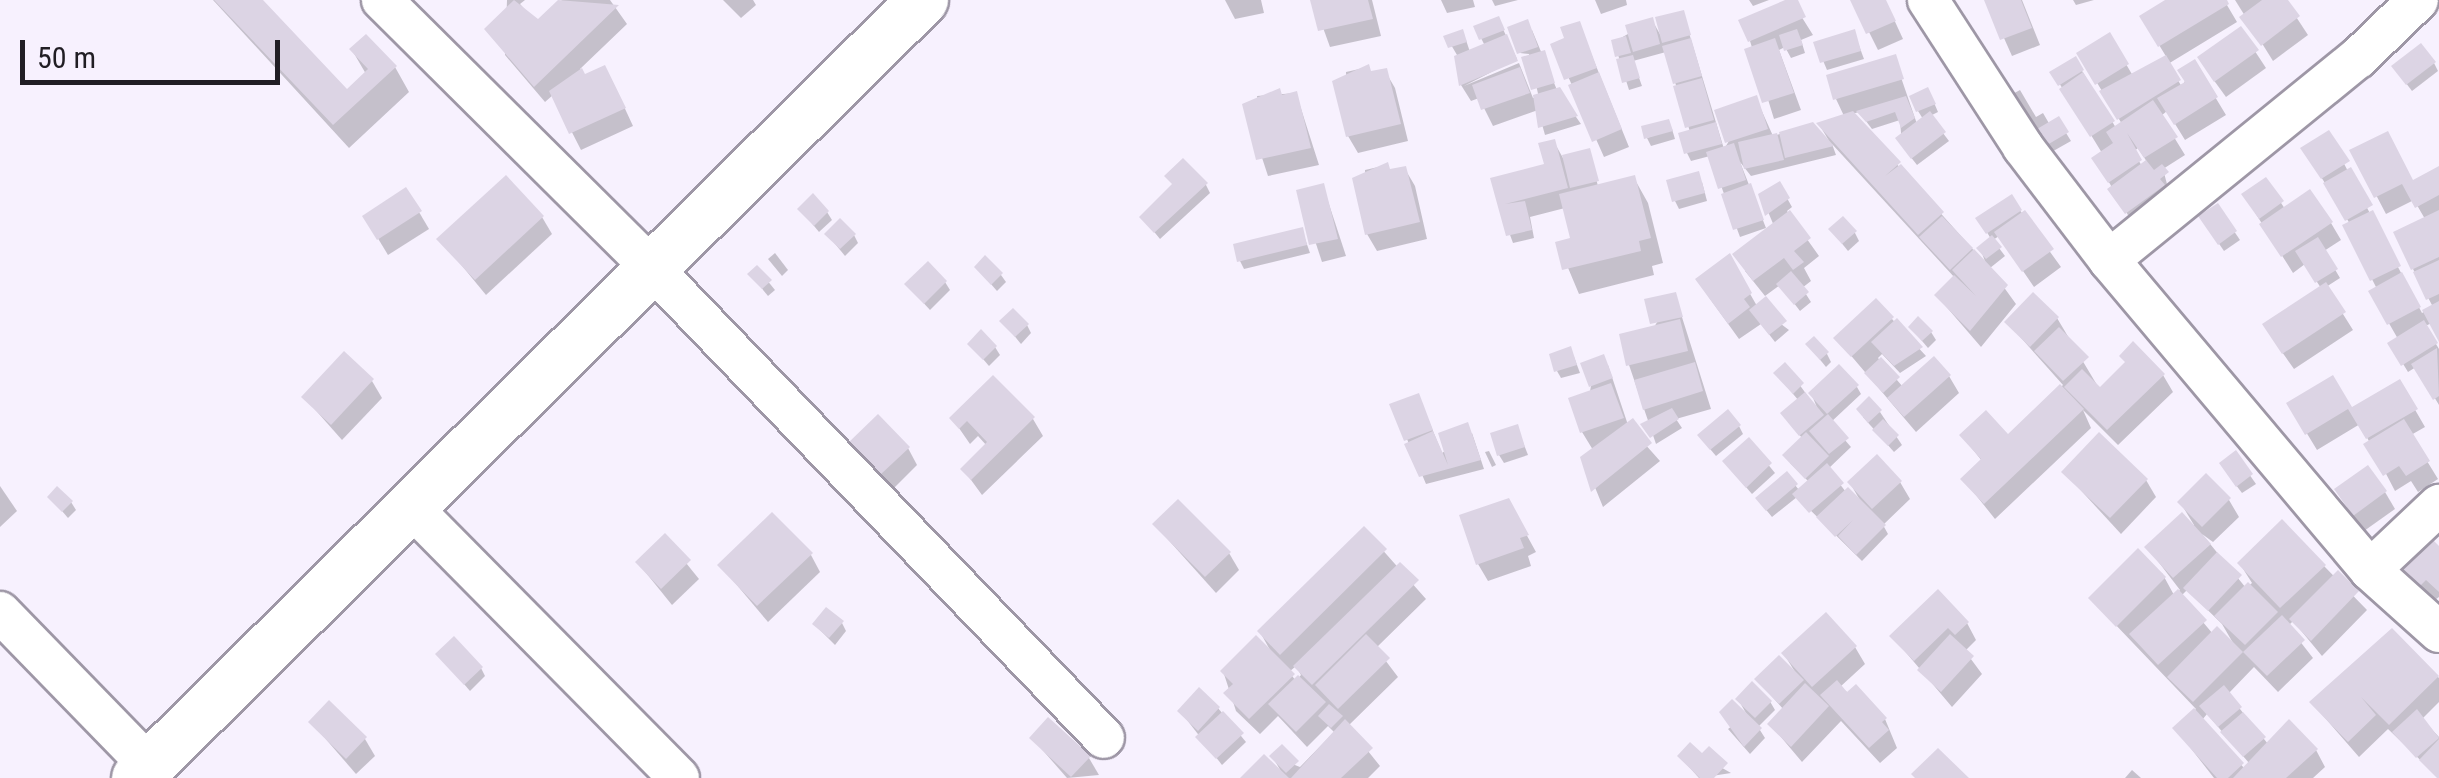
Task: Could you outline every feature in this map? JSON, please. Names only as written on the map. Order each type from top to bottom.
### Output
[{"type":"street","points":[[382,0],[650,265],[1104,738]]},
{"type":"street","points":[[0,612],[143,772],[408,504],[923,0]]},
{"type":"street","points":[[1928,0],[2023,147],[2109,260],[2370,570],[2439,632]]},
{"type":"street","points":[[2109,260],[2358,58],[2418,0]]},
{"type":"street","points":[[408,504],[679,778]]},
{"type":"street","points":[[2370,570],[2439,505]]},
{"type":"building","points":[[214,0],[263,0],[347,89],[368,69],[349,49],[366,34],[397,66],[333,125]]},
{"type":"building","points":[[514,0],[538,19],[558,0],[619,5],[534,87],[484,29]]},
{"type":"building","points":[[1310,0],[1368,0],[1373,19],[1318,31]]},
{"type":"building","points":[[1785,0],[1798,0],[1806,17],[1748,42],[1738,20]]},
{"type":"building","points":[[1850,0],[1886,0],[1896,21],[1866,34]]},
{"type":"building","points":[[1984,0],[2021,0],[2032,28],[2000,40]]},
{"type":"building","points":[[2165,0],[2227,0],[2229,4],[2158,47],[2139,16]]},
{"type":"building","points":[[2262,0],[2288,0],[2300,16],[2261,46],[2239,17]]},
{"type":"building","points":[[1684,10],[1691,35],[1662,43],[1655,17]]},
{"type":"building","points":[[1499,16],[1505,30],[1479,40],[1473,26]]},
{"type":"building","points":[[1653,17],[1660,44],[1633,52],[1625,25]]},
{"type":"building","points":[[1528,19],[1538,47],[1517,54],[1507,27]]},
{"type":"building","points":[[1580,21],[1597,68],[1564,80],[1550,44],[1564,38],[1560,27]]},
{"type":"building","points":[[2241,26],[2259,50],[2214,82],[2197,57]]},
{"type":"building","points":[[1463,29],[1467,42],[1448,48],[1443,36]]},
{"type":"building","points":[[1797,29],[1803,45],[1784,51],[1779,35]]},
{"type":"building","points":[[1855,29],[1861,51],[1820,63],[1813,42]]},
{"type":"building","points":[[2110,32],[2129,64],[2095,85],[2076,53]]},
{"type":"building","points":[[1507,34],[1518,61],[1459,86],[1454,56]]},
{"type":"building","points":[[1626,36],[1631,53],[1615,57],[1611,40]]},
{"type":"building","points":[[1691,38],[1702,76],[1673,84],[1662,46]]},
{"type":"building","points":[[1775,38],[1794,93],[1762,103],[1744,49]]},
{"type":"building","points":[[2421,43],[2436,62],[2406,85],[2391,66]]},
{"type":"building","points":[[1545,50],[1555,83],[1531,90],[1521,57]]},
{"type":"building","points":[[1896,54],[1904,79],[1833,100],[1826,75]]},
{"type":"building","points":[[1633,55],[1640,78],[1622,83],[1616,59]]},
{"type":"building","points":[[2166,55],[2181,80],[2117,120],[2099,91]]},
{"type":"building","points":[[2076,56],[2084,70],[2058,86],[2049,72]]},
{"type":"building","points":[[2195,59],[2218,97],[2174,125],[2157,98],[2185,82],[2177,70]]},
{"type":"building","points":[[1369,64],[1371,71],[1387,68],[1401,124],[1346,137],[1332,81]]},
{"type":"building","points":[[605,65],[626,108],[569,134],[549,91],[582,68],[585,74]]},
{"type":"building","points":[[1520,67],[1530,93],[1481,110],[1472,85]]},
{"type":"building","points":[[1599,72],[1622,129],[1592,142],[1568,85]]},
{"type":"building","points":[[2083,72],[2115,121],[2090,137],[2059,89]]},
{"type":"building","points":[[1702,78],[1714,120],[1685,128],[1673,86]]},
{"type":"building","points":[[1560,87],[1578,116],[1538,128],[1533,95]]},
{"type":"building","points":[[1928,87],[1936,104],[1916,112],[1909,96]]},
{"type":"building","points":[[1280,88],[1282,95],[1297,91],[1311,148],[1256,160],[1242,104]]},
{"type":"building","points":[[1757,95],[1768,129],[1725,143],[1714,110]]},
{"type":"building","points":[[1906,96],[1915,118],[1901,128],[1895,112],[1866,122],[1856,111]]},
{"type":"building","points":[[2153,100],[2178,137],[2144,158],[2127,133],[2142,160],[2108,183],[2091,158],[2113,143],[2106,132]]},
{"type":"building","points":[[1853,111],[1901,162],[1885,176],[1901,164],[1944,212],[1918,235],[1816,123]]},
{"type":"building","points":[[1930,111],[1946,132],[1911,159],[1895,138]]},
{"type":"building","points":[[2059,116],[2069,132],[2042,148],[2032,132]]},
{"type":"building","points":[[1669,119],[1673,131],[1644,139],[1641,126]]},
{"type":"building","points":[[1716,122],[1722,144],[1684,154],[1678,133]]},
{"type":"building","points":[[1813,122],[1834,146],[1785,158],[1779,132]]},
{"type":"building","points":[[2329,130],[2350,161],[2321,179],[2300,148]]},
{"type":"building","points":[[2388,131],[2413,180],[2439,166],[2439,195],[2415,208],[2402,184],[2374,198],[2349,150]]},
{"type":"building","points":[[1777,133],[1784,160],[1744,169],[1738,142]]},
{"type":"building","points":[[1555,139],[1568,188],[1505,204],[1525,201],[1532,230],[1506,236],[1490,178],[1544,164],[1538,143]]},
{"type":"building","points":[[1734,143],[1746,180],[1718,189],[1706,152]]},
{"type":"building","points":[[1590,148],[1599,181],[1570,188],[1562,155]]},
{"type":"building","points":[[1183,158],[1208,183],[1154,233],[1139,217],[1172,184],[1164,176]]},
{"type":"building","points":[[2146,160],[2154,170],[2162,164],[2169,172],[2160,179],[2165,185],[2125,214],[2107,189]]},
{"type":"building","points":[[1388,162],[1390,169],[1406,166],[1420,222],[1365,235],[1352,178]]},
{"type":"building","points":[[2351,167],[2373,205],[2345,221],[2323,183]]},
{"type":"building","points":[[1699,171],[1705,193],[1672,202],[1666,180]]},
{"type":"building","points":[[506,175],[544,216],[475,280],[436,239]]},
{"type":"building","points":[[1635,175],[1651,238],[1639,241],[1641,251],[1562,270],[1555,242],[1570,238],[1559,194]]},
{"type":"building","points":[[2266,177],[2284,201],[2259,219],[2241,194]]},
{"type":"building","points":[[1780,181],[1790,198],[1765,216],[1758,194]]},
{"type":"building","points":[[1324,183],[1338,239],[1309,245],[1296,190]]},
{"type":"building","points":[[1751,183],[1764,220],[1733,230],[1721,194]]},
{"type":"building","points":[[406,187],[422,211],[377,240],[362,216]]},
{"type":"building","points":[[2310,189],[2333,222],[2281,257],[2259,224]]},
{"type":"building","points":[[813,193],[829,211],[814,226],[797,209]]},
{"type":"building","points":[[2012,194],[2022,210],[1986,234],[1975,218]]},
{"type":"building","points":[[2218,203],[2237,231],[2218,245],[2198,216]]},
{"type":"building","points":[[1790,210],[1811,238],[1794,251],[1804,262],[1793,270],[1784,258],[1753,281],[1732,254]]},
{"type":"building","points":[[2025,210],[2054,249],[2022,272],[1994,232]]},
{"type":"building","points":[[2373,210],[2401,266],[2370,281],[2342,225]]},
{"type":"building","points":[[2439,210],[2439,257],[2411,270],[2393,232]]},
{"type":"building","points":[[1843,216],[1857,231],[1842,244],[1828,229]]},
{"type":"building","points":[[1942,216],[1973,248],[1950,270],[1919,237]]},
{"type":"building","points":[[840,218],[856,234],[840,249],[824,234]]},
{"type":"building","points":[[1303,227],[1307,245],[1237,262],[1233,244]]},
{"type":"building","points":[[1992,235],[2002,247],[1986,259],[1976,248]]},
{"type":"building","points":[[2318,237],[2338,269],[2315,283],[2295,251]]},
{"type":"building","points":[[1974,249],[2008,285],[1970,331],[1934,295],[1954,275],[1976,296],[1952,270]]},
{"type":"building","points":[[1730,253],[1752,293],[1744,299],[1750,307],[1728,324],[1695,279]]},
{"type":"building","points":[[985,255],[1003,273],[991,285],[974,267]]},
{"type":"building","points":[[2439,260],[2439,294],[2426,300],[2413,272]]},
{"type":"building","points":[[928,261],[947,281],[924,304],[904,284]]},
{"type":"building","points":[[757,265],[772,280],[762,289],[747,274]]},
{"type":"building","points":[[1791,271],[1809,292],[1794,305],[1776,284]]},
{"type":"building","points":[[2402,272],[2421,307],[2387,325],[2368,291]]},
{"type":"building","points":[[2326,282],[2346,312],[2282,354],[2262,324]]},
{"type":"building","points":[[1676,292],[1683,317],[1650,324],[1644,299]]},
{"type":"building","points":[[2033,292],[2059,317],[2030,347],[2004,322]]},
{"type":"building","points":[[1766,296],[1787,321],[1769,335],[1749,310]]},
{"type":"building","points":[[1876,298],[1894,317],[1851,357],[1833,338]]},
{"type":"building","points":[[2439,301],[2439,342],[2422,310]]},
{"type":"building","points":[[1013,308],[1029,324],[1015,337],[999,321]]},
{"type":"building","points":[[1918,316],[1933,331],[1922,341],[1908,327]]},
{"type":"building","points":[[1897,318],[1923,347],[1894,366],[1871,342]]},
{"type":"building","points":[[1680,319],[1688,351],[1626,366],[1619,334]]},
{"type":"building","points":[[2424,320],[2438,343],[2401,366],[2387,343]]},
{"type":"building","points":[[2059,327],[2089,357],[2063,381],[2034,351]]},
{"type":"building","points":[[981,329],[997,346],[983,360],[967,344]]},
{"type":"building","points":[[1814,336],[1829,352],[1820,360],[1805,344]]},
{"type":"building","points":[[2133,341],[2165,374],[2107,430],[2064,387],[2082,369],[2100,387],[2125,362],[2119,356]]},
{"type":"building","points":[[1571,346],[1577,365],[1554,372],[1549,354]]},
{"type":"building","points":[[2437,348],[2439,396],[2433,400],[2411,364]]},
{"type":"building","points":[[344,351],[374,379],[331,425],[301,397]]},
{"type":"building","points":[[1604,354],[1613,378],[1589,387],[1580,363]]},
{"type":"building","points":[[1934,356],[1951,375],[1904,417],[1887,398]]},
{"type":"building","points":[[1881,357],[1900,377],[1883,393],[1864,373]]},
{"type":"building","points":[[1695,362],[1703,391],[1643,410],[1634,380]]},
{"type":"building","points":[[1785,362],[1804,383],[1793,394],[1773,373]]},
{"type":"building","points":[[1839,364],[1859,385],[1827,414],[1808,393]]},
{"type":"building","points":[[993,375],[1035,417],[971,480],[960,469],[987,442],[967,421],[959,429],[949,418]]},
{"type":"building","points":[[2333,375],[2352,407],[2400,379],[2418,409],[2366,439],[2348,409],[2305,435],[2286,403]]},
{"type":"building","points":[[1611,383],[1624,418],[1580,433],[1568,398]]},
{"type":"building","points":[[2060,384],[2084,409],[1984,504],[1960,479],[1981,459],[1959,435],[1986,410],[2008,434]]},
{"type":"building","points":[[1805,392],[1824,415],[1799,436],[1780,413]]},
{"type":"building","points":[[1419,393],[1433,430],[1404,441],[1389,404]]},
{"type":"building","points":[[1869,396],[1882,410],[1868,423],[1856,409]]},
{"type":"building","points":[[1672,408],[1679,419],[1650,438],[1640,424]]},
{"type":"building","points":[[1728,409],[1741,425],[1710,450],[1697,435]]},
{"type":"building","points":[[878,414],[910,447],[880,475],[848,443]]},
{"type":"building","points":[[1828,414],[1849,438],[1829,454],[1809,431]]},
{"type":"building","points":[[1633,418],[1652,443],[1591,492],[1580,457]]},
{"type":"building","points":[[1883,419],[1899,435],[1888,446],[1872,430]]},
{"type":"building","points":[[2404,419],[2430,461],[2406,476],[2399,466],[2383,476],[2363,444]]},
{"type":"building","points":[[1468,422],[1481,460],[1419,477],[1404,444],[1433,431],[1448,465],[1438,433]]},
{"type":"building","points":[[1518,424],[1525,447],[1497,456],[1490,433]]},
{"type":"building","points":[[1806,432],[1829,456],[1805,479],[1782,455]]},
{"type":"building","points":[[2099,432],[2148,479],[2110,518],[2061,472]]},
{"type":"building","points":[[1749,437],[1772,463],[1746,488],[1722,461]]},
{"type":"building","points":[[2236,450],[2253,474],[2236,487],[2219,463]]},
{"type":"building","points":[[1877,454],[1902,481],[1872,509],[1847,482]]},
{"type":"building","points":[[1827,463],[1844,483],[1809,513],[1792,494]]},
{"type":"building","points":[[2368,465],[2387,491],[2353,516],[2334,489]]},
{"type":"building","points":[[1787,471],[1798,484],[1766,511],[1755,498]]},
{"type":"building","points":[[2206,473],[2231,498],[2202,527],[2177,502]]},
{"type":"building","points":[[57,486],[73,501],[62,512],[47,497]]},
{"type":"building","points":[[1848,487],[1886,525],[1856,555],[1838,536],[1853,520],[1835,537],[1816,517]]},
{"type":"building","points":[[1509,498],[1529,535],[1520,538],[1524,548],[1476,565],[1459,515]]},
{"type":"building","points":[[1178,499],[1231,552],[1205,577],[1152,524]]},
{"type":"building","points":[[772,512],[813,553],[757,606],[717,565]]},
{"type":"building","points":[[2182,512],[2211,544],[2173,578],[2144,547]]},
{"type":"building","points":[[2282,519],[2326,565],[2280,608],[2237,563]]},
{"type":"building","points":[[1364,526],[1387,549],[1280,655],[1257,631]]},
{"type":"building","points":[[665,533],[691,560],[661,589],[635,562]]},
{"type":"building","points":[[2431,538],[2439,546],[2439,592],[2426,580],[2414,592],[2396,574]]},
{"type":"building","points":[[2138,548],[2166,577],[2116,627],[2088,598]]},
{"type":"building","points":[[2217,552],[2242,575],[2208,611],[2183,588]]},
{"type":"building","points":[[1400,562],[1419,580],[1312,685],[1293,666]]},
{"type":"building","points":[[2338,570],[2359,591],[2311,641],[2289,619]]},
{"type":"building","points":[[2248,582],[2278,612],[2245,645],[2214,616]]},
{"type":"building","points":[[1938,589],[1969,622],[1955,635],[1948,628],[1914,661],[1889,636]]},
{"type":"building","points":[[2178,589],[2207,620],[2158,665],[2129,634]]},
{"type":"building","points":[[826,607],[844,621],[829,638],[812,624]]},
{"type":"building","points":[[1826,612],[1857,646],[1812,687],[1781,653]]},
{"type":"building","points":[[2282,615],[2305,640],[2267,676],[2243,652]]},
{"type":"building","points":[[2217,626],[2243,652],[2193,702],[2167,677]]},
{"type":"building","points":[[2392,628],[2439,676],[2389,725],[2361,697],[2376,715],[2348,742],[2309,702]]},
{"type":"building","points":[[1366,634],[1390,658],[1338,709],[1315,685]]},
{"type":"building","points":[[1950,634],[1974,656],[1941,692],[1917,670]]},
{"type":"building","points":[[1256,635],[1295,674],[1249,719],[1223,693],[1233,684],[1220,671]]},
{"type":"building","points":[[454,636],[483,667],[464,685],[435,654]]},
{"type":"building","points":[[1779,655],[1804,680],[1779,704],[1754,679]]},
{"type":"building","points":[[1298,675],[1326,702],[1296,732],[1268,704]]},
{"type":"building","points":[[1837,680],[1847,692],[1856,684],[1887,718],[1882,722],[1889,730],[1869,748],[1820,695]]},
{"type":"building","points":[[1752,681],[1772,701],[1755,718],[1735,699]]},
{"type":"building","points":[[1805,683],[1829,706],[1791,747],[1767,724]]},
{"type":"building","points":[[2224,685],[2242,707],[2218,727],[2199,706]]},
{"type":"building","points":[[1199,687],[1220,707],[1198,731],[1177,711]]},
{"type":"building","points":[[1732,699],[1762,728],[1744,747],[1719,712]]},
{"type":"building","points":[[329,700],[367,737],[346,759],[308,722]]},
{"type":"building","points":[[1329,704],[1343,716],[1331,728],[1318,716]]},
{"type":"building","points":[[2194,708],[2244,763],[2228,778],[2217,778],[2172,728]]},
{"type":"building","points":[[2417,709],[2439,738],[2416,758],[2392,732]]},
{"type":"building","points":[[1223,711],[1244,733],[1216,759],[1195,737]]},
{"type":"building","points":[[2243,712],[2266,737],[2243,757],[2220,732]]},
{"type":"building","points":[[1048,717],[1091,756],[1071,777],[1029,738]]},
{"type":"building","points":[[1345,719],[1373,748],[1341,778],[1291,778]]},
{"type":"building","points":[[2289,719],[2318,749],[2286,778],[2233,778]]},
{"type":"building","points":[[2439,739],[2439,778],[2437,778],[2419,760]]},
{"type":"building","points":[[1690,742],[1702,753],[1709,746],[1728,763],[1714,778],[1700,778],[1677,756]]},
{"type":"building","points":[[1282,744],[1299,761],[1286,773],[1269,756]]},
{"type":"building","points":[[1938,748],[1969,778],[1915,778],[1911,774]]},
{"type":"building","points":[[1264,754],[1289,778],[1240,778]]}]
